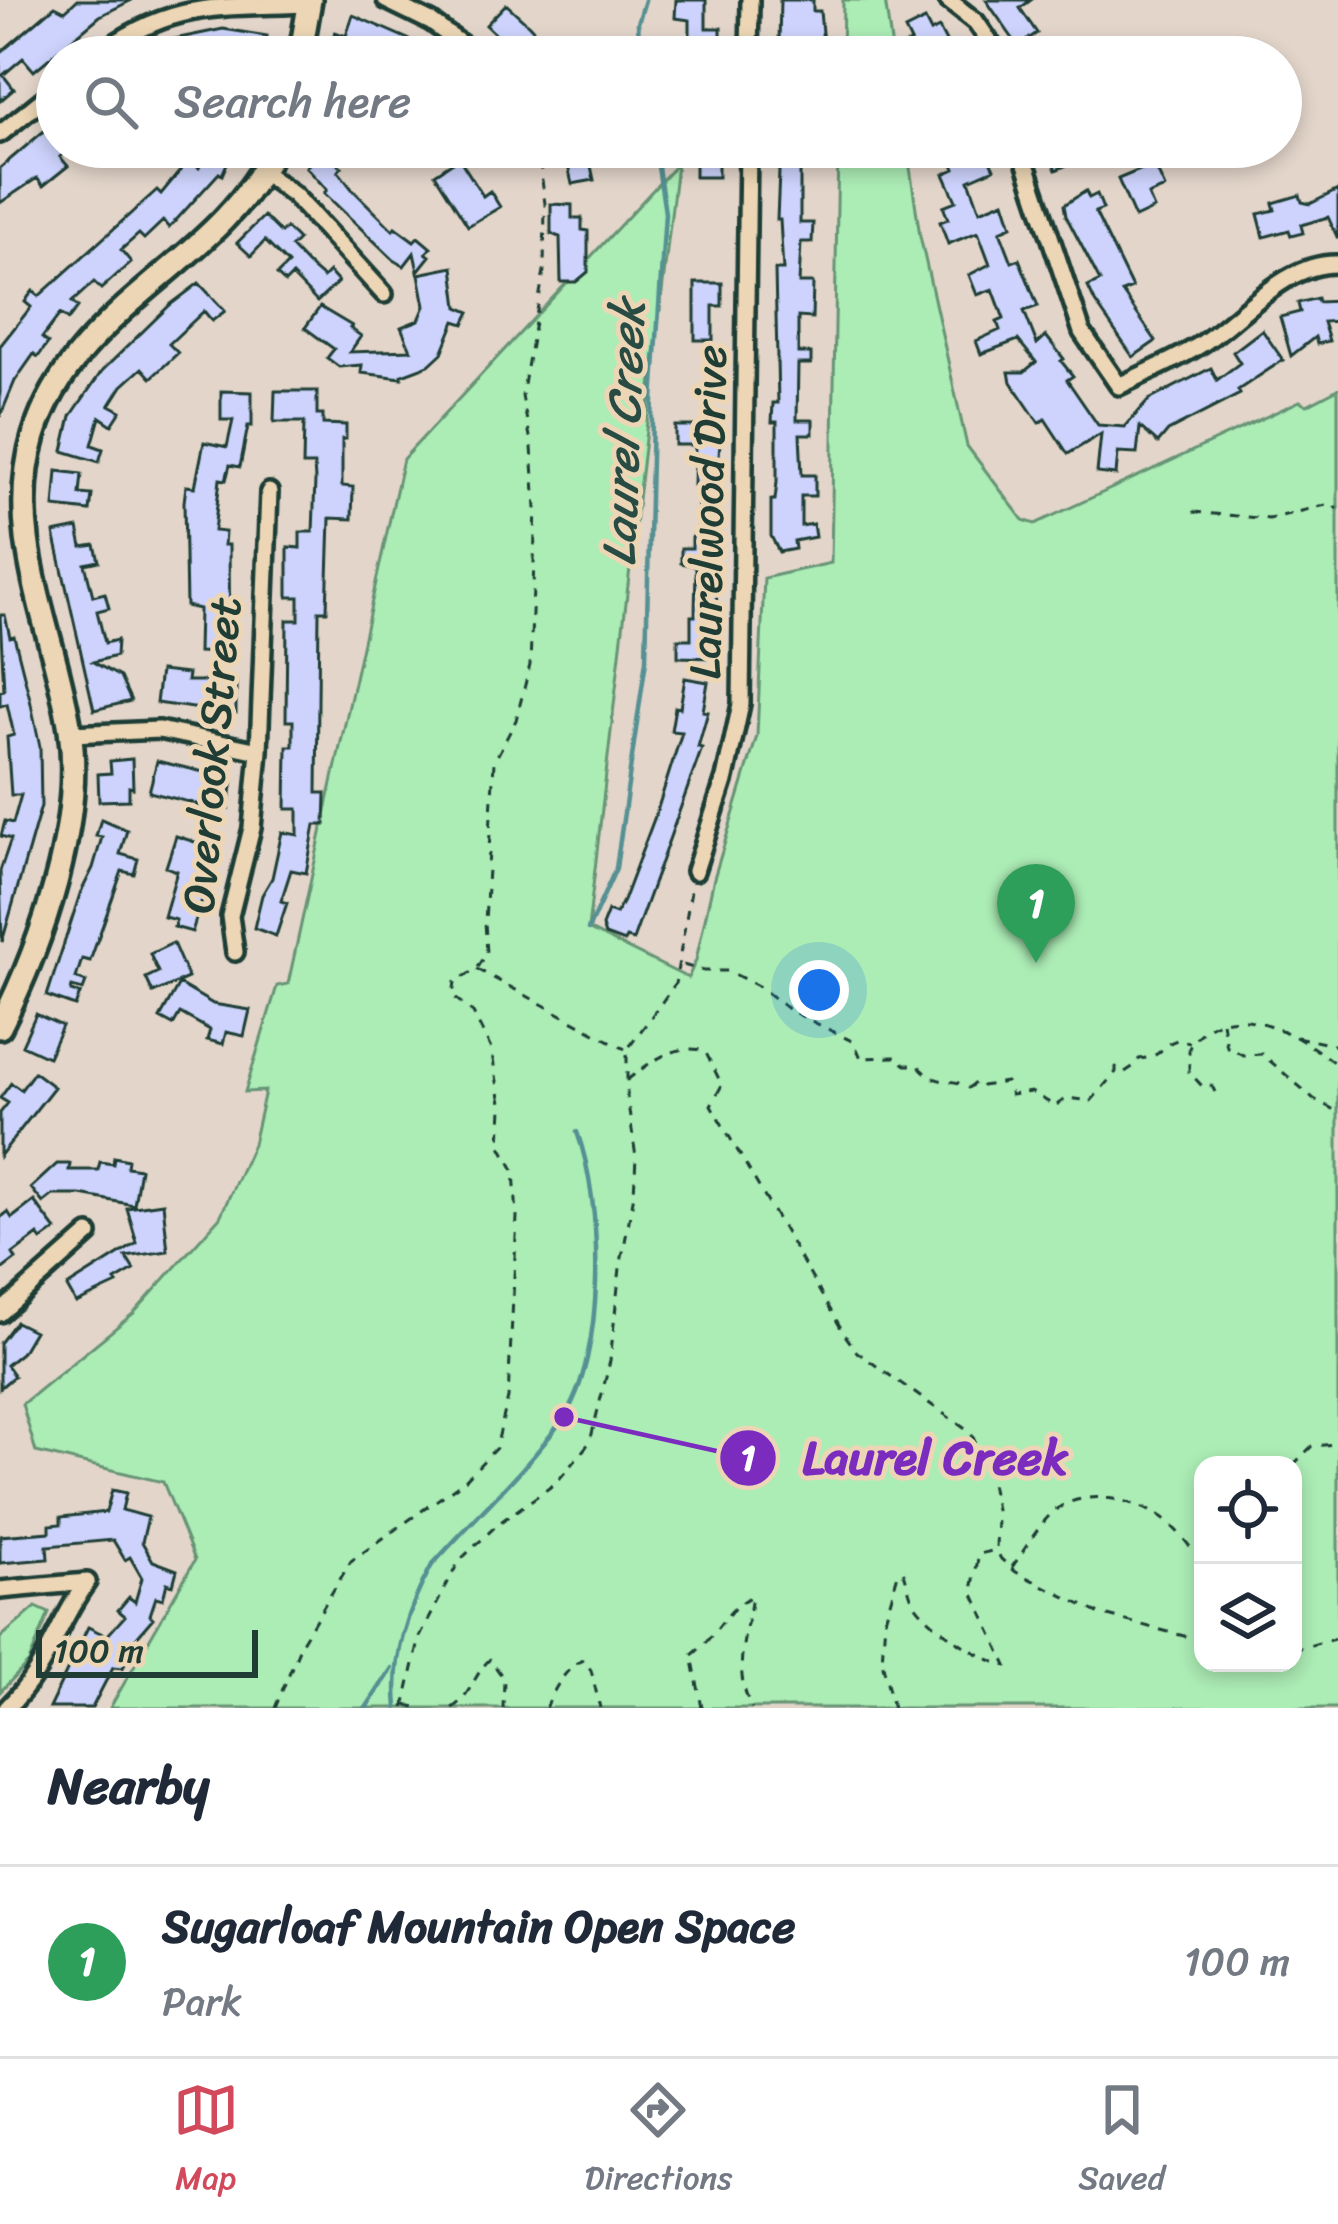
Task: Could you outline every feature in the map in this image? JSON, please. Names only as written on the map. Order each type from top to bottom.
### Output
[{"type":"main road","points":[[304,36],[310,2]]},
{"type":"main road","points":[[0,1027],[23,975],[66,843],[74,778],[70,734],[25,529],[25,482],[34,437],[60,378],[87,341],[219,223],[264,168]]},
{"type":"street","points":[[386,0],[450,36]]},
{"type":"street","points":[[749,36],[750,0]]},
{"type":"street","points":[[948,0],[986,36]]},
{"type":"street","points":[[126,36],[150,20],[184,8],[310,2]]},
{"type":"street","points":[[0,134],[36,105]]},
{"type":"street","name":"Laurelwood Drive","points":[[694,871],[730,760],[741,704],[748,168]]},
{"type":"street","points":[[1027,168],[1082,332],[1119,386],[1201,345],[1294,275],[1320,264],[1338,264]]},
{"type":"street","points":[[262,172],[294,195],[384,294]]},
{"type":"street","name":"Overlook Street","points":[[235,952],[230,916],[252,828],[259,751],[268,492]]},
{"type":"street","points":[[70,734],[159,730],[259,751]]},
{"type":"street","points":[[0,1313],[88,1234]]},
{"type":"street","points":[[0,1590],[87,1582],[62,1621],[43,1667],[7,1708]]},
{"type":"path","points":[[275,1708],[302,1642],[351,1561],[452,1491],[496,1448],[508,1398],[517,1217],[514,1170],[500,1144],[502,1108],[491,1049],[473,1013],[454,996],[455,982],[477,969],[487,953],[494,762],[516,720],[530,665],[536,509],[532,447],[522,396],[544,271],[541,168]]},
{"type":"path","points":[[1193,512],[1269,520],[1330,504],[1338,509]]},
{"type":"path","points":[[422,1708],[404,1706],[420,1637],[459,1561],[499,1523],[556,1483],[590,1442],[610,1360],[634,1194],[627,1050],[670,992],[680,964],[694,871]]},
{"type":"path","points":[[680,964],[728,971],[760,987],[789,1010],[854,1042],[861,1058],[895,1057],[943,1084],[959,1082],[968,1088],[978,1081],[982,1086],[1006,1082],[1011,1094],[1031,1092],[1054,1106],[1066,1098],[1091,1101],[1116,1067],[1125,1072],[1165,1045],[1177,1040],[1190,1043],[1222,1022],[1262,1022],[1296,1037],[1338,1066]]},
{"type":"path","points":[[477,969],[627,1050]]},
{"type":"path","points":[[1222,1022],[1226,1047],[1243,1054],[1262,1054],[1314,1099],[1338,1112]]},
{"type":"path","points":[[1296,1037],[1338,1046]]},
{"type":"path","points":[[1190,1043],[1189,1072],[1215,1092]]},
{"type":"path","points":[[627,1080],[666,1054],[688,1047],[705,1051],[722,1085],[711,1105],[845,1335],[857,1352],[971,1433],[982,1450],[998,1516],[996,1550],[1011,1568],[1100,1614],[1194,1639]]},
{"type":"path","points":[[1302,1456],[1312,1446],[1338,1444]]},
{"type":"path","points":[[1011,1568],[1058,1508],[1077,1499],[1126,1501],[1166,1521],[1194,1554]]},
{"type":"path","points":[[893,1708],[882,1661],[885,1619],[898,1574],[903,1571],[913,1600],[924,1614],[951,1637],[1007,1666],[971,1590],[979,1554],[996,1550]]},
{"type":"path","points":[[702,1708],[692,1655],[709,1642],[731,1609],[752,1596],[740,1656],[752,1708]]},
{"type":"path","points":[[1302,1648],[1338,1638]]},
{"type":"path","points":[[452,1708],[465,1700],[477,1672],[490,1659],[504,1679],[502,1708]]},
{"type":"path","points":[[546,1708],[569,1671],[584,1660],[600,1708]]},
{"type":"green space","points":[[843,0],[885,0],[890,36],[842,36]]},
{"type":"green space","points":[[673,168],[588,929],[688,978],[757,736],[764,578],[831,563],[838,168],[910,168],[920,236],[967,446],[1023,520],[1035,524],[1300,401],[1307,405],[1338,389],[1338,1708],[110,1708],[195,1560],[163,1482],[36,1452],[22,1404],[134,1313],[220,1217],[253,1144],[265,1091],[245,1092],[277,986],[288,984],[403,459]]},
{"type":"green space","points":[[36,1607],[49,1613],[29,1662],[0,1692],[0,1638]]},
{"type":"building","points":[[77,0],[132,0],[100,16],[76,36],[36,36],[36,69],[23,58],[3,75],[14,89],[0,101],[0,53],[55,6],[65,11]]},
{"type":"building","points":[[676,0],[706,0],[706,28],[721,28],[721,36],[690,36],[690,20],[675,18]]},
{"type":"building","points":[[780,0],[813,0],[813,11],[820,11],[822,36],[779,36]]},
{"type":"building","points":[[986,0],[1031,0],[1020,8],[1037,33],[1011,36]]},
{"type":"building","points":[[506,4],[539,36],[497,36],[486,25]]},
{"type":"building","points":[[353,15],[401,36],[346,36]]},
{"type":"building","points":[[925,20],[931,32],[939,28],[943,36],[908,36],[905,30]]},
{"type":"building","points":[[223,29],[267,36],[189,36]]},
{"type":"building","points":[[36,138],[36,168],[66,168],[43,186],[37,178],[0,203],[0,168]]},
{"type":"building","points":[[182,168],[225,168],[169,228],[163,221],[144,239],[139,234],[121,250],[131,262],[101,289],[94,282],[72,302],[78,307],[68,320],[60,314],[42,338],[48,343],[15,381],[0,417],[0,346],[31,307],[25,302],[29,296],[33,291],[39,296],[157,190],[161,194]]},
{"type":"building","points":[[307,168],[341,168],[338,171],[352,189],[393,230],[414,241],[418,237],[431,248],[426,253],[430,256],[418,271],[414,253],[404,266],[394,260],[324,193],[327,190]]},
{"type":"building","points":[[444,168],[465,168],[483,196],[490,191],[500,207],[468,226],[435,174]]},
{"type":"building","points":[[569,168],[591,168],[594,180],[572,184]]},
{"type":"building","points":[[695,168],[718,168],[718,177],[695,177]]},
{"type":"building","points":[[779,168],[812,168],[800,169],[800,223],[813,223],[812,242],[801,242],[799,283],[813,283],[812,318],[798,317],[798,353],[811,353],[811,364],[798,364],[797,420],[813,420],[813,434],[800,434],[802,475],[815,475],[815,496],[801,496],[801,526],[813,524],[815,537],[794,541],[795,549],[779,552],[771,536],[771,500],[775,500],[777,482],[777,422],[772,422],[773,403],[778,403],[775,270],[783,270],[777,220]]},
{"type":"building","points":[[994,168],[969,180],[980,211],[1004,201],[1012,226],[1000,231],[1012,262],[1019,259],[1038,306],[1024,311],[1037,344],[1046,336],[1064,359],[1073,376],[1067,380],[1098,425],[1125,427],[1149,400],[1211,368],[1217,380],[1240,363],[1233,352],[1262,330],[1283,360],[1238,390],[1240,394],[1168,431],[1158,443],[1140,427],[1137,454],[1118,453],[1116,475],[1097,473],[1101,434],[1068,454],[1045,419],[1039,423],[1011,382],[1009,372],[1024,372],[1036,362],[1018,340],[981,354],[976,341],[1000,330],[997,322],[1004,319],[993,289],[977,295],[969,275],[990,264],[978,232],[948,244],[940,222],[948,219],[943,206],[956,201],[944,174],[955,169]]},
{"type":"building","points":[[1156,168],[1165,188],[1148,195],[1154,209],[1135,218],[1118,179]]},
{"type":"building","points":[[1338,190],[1338,239],[1328,217],[1301,225],[1303,233],[1291,236],[1289,230],[1264,237],[1258,214],[1275,210],[1273,203],[1300,195],[1302,202],[1310,204]]},
{"type":"building","points":[[1086,191],[1089,198],[1097,194],[1103,209],[1095,212],[1132,288],[1122,292],[1156,341],[1133,357],[1095,302],[1088,287],[1100,281],[1066,216],[1064,205]]},
{"type":"building","points":[[551,204],[572,205],[572,218],[582,218],[582,230],[588,231],[588,272],[576,282],[561,282],[560,237],[551,234]]},
{"type":"building","points":[[264,216],[281,233],[286,228],[298,240],[291,247],[309,266],[323,278],[329,272],[338,282],[317,302],[292,276],[285,283],[277,275],[288,264],[265,241],[251,256],[237,243]]},
{"type":"building","points":[[453,267],[458,307],[470,312],[464,324],[455,321],[442,353],[402,378],[361,373],[362,365],[339,367],[327,358],[334,349],[305,328],[320,307],[361,336],[350,352],[411,350],[401,327],[419,320],[425,306],[419,274]]},
{"type":"building","points":[[199,283],[225,311],[212,321],[204,311],[169,344],[178,353],[162,368],[151,378],[142,368],[122,386],[110,405],[121,411],[112,425],[100,417],[92,445],[103,449],[99,462],[63,451],[71,416],[102,371]]},
{"type":"building","points":[[695,283],[722,283],[722,306],[713,306],[713,340],[695,340]]},
{"type":"building","points":[[1317,298],[1318,302],[1338,301],[1338,321],[1323,322],[1329,341],[1317,344],[1315,337],[1291,356],[1280,317],[1300,312],[1298,303]]},
{"type":"building","points":[[221,391],[252,392],[252,426],[248,426],[240,467],[230,465],[226,480],[220,479],[214,531],[225,532],[224,545],[229,545],[230,653],[198,652],[199,609],[186,606],[186,486],[195,487],[204,442],[227,447],[233,420],[221,420]]},
{"type":"building","points":[[275,391],[317,391],[317,415],[323,415],[323,424],[346,425],[342,486],[353,487],[352,519],[330,518],[327,611],[319,611],[317,793],[326,793],[325,825],[315,825],[306,873],[291,870],[276,936],[254,928],[282,832],[298,835],[298,809],[286,809],[287,746],[293,746],[293,721],[286,721],[287,620],[299,620],[299,597],[288,597],[288,547],[300,548],[300,532],[313,532],[315,480],[314,465],[303,465],[304,422],[274,422]]},
{"type":"building","points":[[675,426],[721,426],[711,502],[716,502],[716,532],[720,532],[720,543],[716,543],[717,658],[678,657],[678,639],[691,639],[691,616],[695,616],[696,566],[681,563],[681,548],[692,548],[698,528],[698,485],[694,485],[695,445],[675,445]]},
{"type":"building","points":[[57,471],[82,474],[80,494],[92,495],[90,511],[54,507]]},
{"type":"building","points":[[78,528],[82,547],[95,545],[99,561],[85,564],[93,596],[105,593],[109,608],[97,611],[105,643],[117,640],[116,656],[93,662],[120,677],[131,701],[94,710],[54,533]]},
{"type":"building","points":[[0,615],[5,615],[10,637],[14,636],[30,699],[40,747],[41,806],[2,942],[0,871],[11,839],[1,836],[5,821],[13,823],[21,795],[11,795],[7,737],[14,735],[7,704],[0,706],[0,691],[4,690]]},
{"type":"building","points":[[160,671],[188,674],[187,681],[236,681],[236,713],[201,713],[201,709],[156,703]]},
{"type":"building","points":[[685,678],[708,682],[703,711],[708,712],[698,747],[702,748],[633,940],[624,942],[605,935],[602,926],[608,911],[616,914],[623,901],[657,811],[682,732],[671,731]]},
{"type":"building","points":[[132,759],[129,800],[99,801],[98,774],[111,773],[110,761]]},
{"type":"building","points":[[157,761],[233,779],[229,808],[196,808],[197,804],[149,792]]},
{"type":"building","points":[[101,819],[127,830],[120,854],[138,859],[134,874],[122,871],[90,961],[82,959],[76,978],[86,982],[83,990],[72,987],[71,991],[80,994],[75,1006],[47,996],[93,868],[102,837],[96,836]]},
{"type":"building","points":[[176,836],[211,847],[207,862],[213,864],[192,932],[174,927],[176,920],[164,917],[177,871],[166,867]]},
{"type":"building","points":[[173,943],[188,978],[153,993],[146,978],[158,972],[150,954]]},
{"type":"building","points":[[179,984],[213,1004],[250,1010],[244,1036],[226,1032],[223,1044],[207,1040],[210,1030],[180,1013],[173,1025],[160,1018]]},
{"type":"building","points":[[36,1014],[62,1026],[48,1057],[22,1045]]},
{"type":"building","points":[[34,1072],[54,1087],[0,1156],[0,1113],[8,1103],[0,1098],[11,1083],[21,1090]]},
{"type":"building","points":[[114,1157],[128,1160],[127,1167],[140,1169],[134,1205],[81,1195],[53,1195],[43,1203],[31,1188],[57,1164],[70,1164],[69,1170],[98,1170],[100,1162],[113,1164]]},
{"type":"building","points":[[34,1201],[56,1230],[42,1240],[38,1235],[0,1271],[0,1218],[8,1212],[12,1218]]},
{"type":"building","points":[[163,1203],[168,1251],[126,1257],[134,1270],[117,1284],[76,1303],[67,1287],[137,1243],[127,1208]]},
{"type":"building","points":[[16,1322],[34,1331],[21,1353],[6,1365],[14,1376],[0,1388],[0,1343]]},
{"type":"building","points":[[112,1490],[126,1493],[122,1510],[148,1517],[142,1542],[153,1561],[177,1570],[173,1585],[167,1583],[163,1599],[156,1597],[153,1618],[129,1646],[133,1647],[123,1668],[113,1667],[92,1708],[49,1708],[88,1627],[107,1636],[125,1616],[118,1610],[129,1597],[135,1602],[142,1578],[113,1540],[47,1546],[48,1559],[0,1563],[0,1536],[50,1532],[50,1525],[61,1524],[61,1517],[106,1512]]},
{"type":"waterway","name":"Laurel Creek","points":[[639,36],[645,0]]},
{"type":"waterway","name":"Laurel Creek","points":[[588,930],[616,868],[646,660],[652,417],[665,213],[658,168]]},
{"type":"waterway","name":"Laurel Creek","points":[[397,1708],[403,1634],[432,1565],[532,1457],[562,1420],[577,1392],[587,1358],[596,1279],[592,1198],[577,1132]]},
{"type":"waterway","points":[[366,1708],[392,1668]]},
{"type":"place","name":"Sugarloaf Mountain Open Space","points":[[1036,963]]},
{"type":"place","name":"Laurel Creek","points":[[564,1417]]}]
